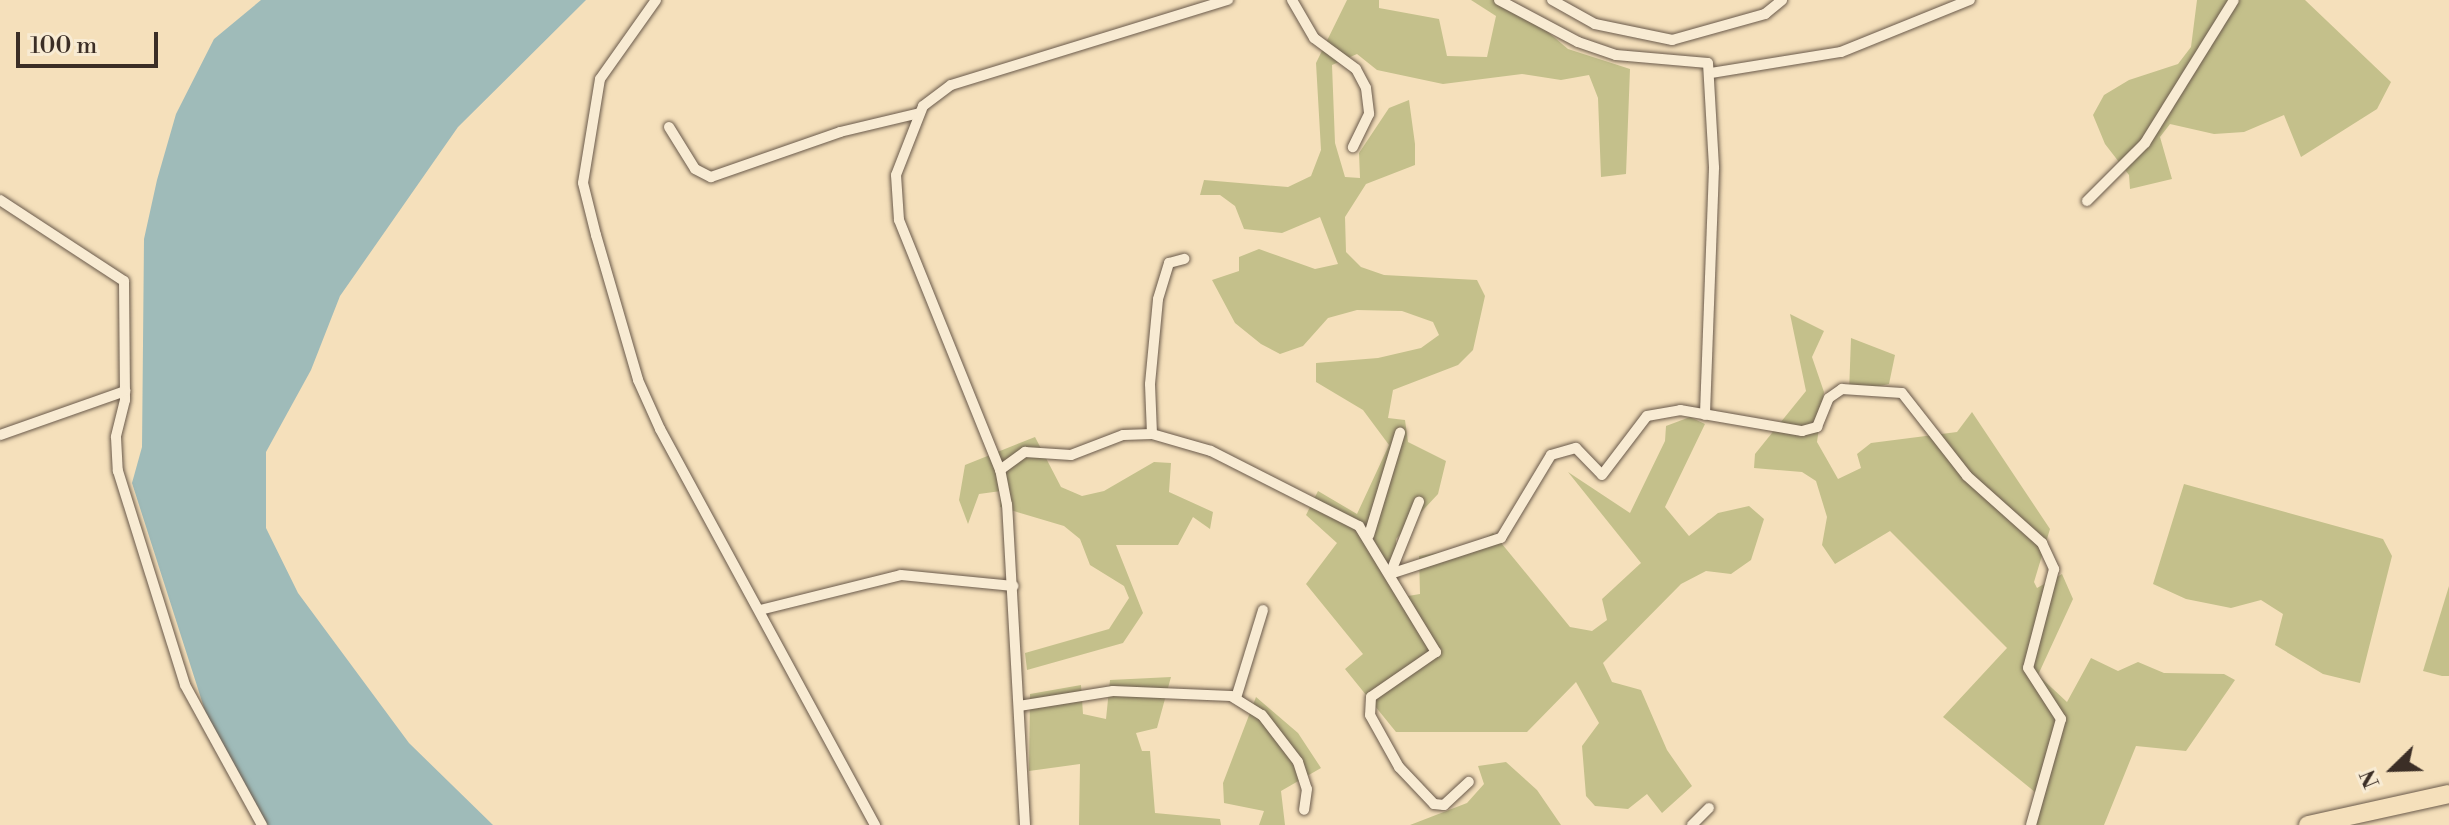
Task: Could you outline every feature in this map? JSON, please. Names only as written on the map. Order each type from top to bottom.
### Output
[{"type":"highway","points":[[2308,825],[2449,794]]},
{"type":"street","points":[[656,0],[600,79],[583,183],[638,380],[875,825]]},
{"type":"street","points":[[1025,825],[1013,586],[1000,470],[894,202],[896,175],[920,113],[938,93],[979,74],[1228,0]]},
{"type":"street","points":[[1292,0],[1314,38],[1356,69],[1366,88],[1369,114],[1353,147]]},
{"type":"street","points":[[1499,0],[1578,42],[1616,55],[1703,58],[1711,73],[1705,415]]},
{"type":"street","points":[[1552,0],[1595,24],[1672,40],[1765,14],[1782,0]]},
{"type":"street","points":[[1711,73],[1841,52],[1970,0]]},
{"type":"street","points":[[2087,201],[2145,143],[2234,0]]},
{"type":"street","points":[[669,127],[695,169],[711,177],[840,132],[920,113]]},
{"type":"street","points":[[0,200],[124,281],[125,391],[115,455],[165,632],[217,751],[262,825]]},
{"type":"street","points":[[1152,434],[1150,384],[1158,299],[1169,263],[1184,259]]},
{"type":"street","points":[[1390,574],[1501,538],[1558,450],[1576,448],[1600,475],[1647,416],[1680,410],[1812,430],[1829,398],[1842,389],[1902,393],[1976,486],[2042,543],[2054,580],[2030,643],[2028,668],[2061,719],[2031,825]]},
{"type":"street","points":[[0,435],[125,391]]},
{"type":"street","points":[[1369,535],[1400,433]]},
{"type":"street","points":[[1000,470],[1025,452],[1071,455],[1123,435],[1152,434],[1211,451],[1369,535],[1436,652],[1371,697],[1370,715],[1399,767],[1434,804],[1444,805],[1469,782]]},
{"type":"street","points":[[1390,574],[1419,502]]},
{"type":"street","points":[[760,610],[901,575],[1013,586]]},
{"type":"street","points":[[1236,698],[1263,610]]},
{"type":"street","points":[[1019,706],[1113,691],[1200,690],[1236,698],[1262,715],[1298,762],[1307,789],[1304,810]]},
{"type":"street","points":[[1692,825],[1709,808]]},
{"type":"shaded area","points":[[1347,0],[1379,0],[1379,8],[1439,19],[1447,56],[1487,57],[1496,16],[1471,0],[1510,0],[1568,49],[1630,69],[1626,174],[1601,177],[1598,98],[1589,75],[1561,80],[1522,74],[1443,84],[1377,70],[1357,54],[1332,65],[1335,143],[1345,177],[1360,178],[1359,153],[1389,108],[1409,100],[1415,144],[1415,165],[1366,184],[1345,217],[1346,252],[1361,267],[1384,275],[1477,280],[1485,296],[1473,350],[1458,365],[1393,390],[1388,418],[1405,420],[1408,442],[1446,461],[1438,494],[1396,539],[1396,577],[1408,596],[1420,594],[1419,556],[1472,547],[1493,533],[1570,627],[1592,631],[1607,620],[1602,599],[1641,563],[1568,472],[1630,513],[1665,441],[1666,426],[1690,417],[1705,424],[1665,507],[1689,536],[1718,513],[1749,506],[1764,519],[1751,560],[1731,574],[1706,571],[1681,584],[1603,663],[1612,682],[1641,690],[1667,750],[1692,786],[1662,813],[1647,794],[1628,809],[1595,806],[1586,796],[1582,746],[1599,723],[1576,682],[1527,732],[1396,732],[1345,669],[1363,654],[1306,584],[1337,543],[1306,515],[1318,491],[1357,514],[1389,445],[1363,410],[1316,382],[1316,363],[1378,358],[1421,348],[1439,335],[1433,322],[1402,311],[1357,310],[1328,318],[1303,346],[1280,354],[1261,344],[1235,323],[1212,280],[1239,271],[1239,257],[1259,249],[1315,269],[1338,264],[1320,217],[1282,233],[1244,229],[1235,206],[1220,195],[1200,195],[1204,180],[1288,187],[1311,176],[1321,150],[1316,63]]},
{"type":"shaded area","points":[[2197,0],[2305,0],[2391,82],[2377,109],[2301,157],[2284,115],[2244,132],[2214,134],[2170,124],[2160,137],[2172,179],[2130,189],[2129,175],[2105,144],[2093,115],[2104,95],[2129,80],[2178,64],[2191,47]]},
{"type":"shaded area","points":[[1790,314],[1824,331],[1812,357],[1824,392],[1817,442],[1838,479],[1861,468],[1857,454],[1871,443],[1957,432],[1972,412],[2050,529],[2034,582],[2037,588],[2062,574],[2073,599],[2038,675],[2067,702],[2091,658],[2118,671],[2138,662],[2164,673],[2224,674],[2235,680],[2186,751],[2136,746],[2104,825],[2027,825],[2036,793],[1943,717],[2007,648],[1890,531],[1835,564],[1822,545],[1827,517],[1816,481],[1802,472],[1754,468],[1755,454],[1806,391]]},
{"type":"shaded area","points":[[1851,338],[1895,355],[1889,384],[1849,393]]},
{"type":"shaded area","points":[[1035,437],[1061,487],[1082,496],[1104,491],[1154,462],[1171,463],[1169,492],[1213,512],[1210,529],[1193,517],[1178,545],[1116,545],[1143,613],[1123,643],[1027,670],[1025,653],[1109,629],[1129,598],[1124,586],[1090,565],[1080,539],[1064,526],[1000,507],[1001,491],[979,494],[968,524],[959,500],[965,465]]},
{"type":"shaded area","points":[[2184,484],[2383,539],[2392,556],[2360,683],[2323,674],[2275,645],[2283,614],[2261,600],[2231,608],[2186,599],[2153,584]]},
{"type":"shaded area","points":[[2449,586],[2449,676],[2442,676],[2423,671]]},
{"type":"shaded area","points":[[1171,677],[1157,728],[1136,733],[1142,751],[1150,751],[1155,813],[1220,819],[1221,825],[1079,825],[1080,764],[1029,771],[1030,694],[1081,685],[1083,714],[1106,719],[1110,680]]},
{"type":"shaded area","points":[[1256,697],[1298,733],[1321,768],[1281,791],[1285,825],[1259,825],[1264,811],[1224,803],[1223,783]]},
{"type":"shaded area","points":[[1506,762],[1537,790],[1561,825],[1410,825],[1467,803],[1484,784],[1478,766]]},
{"type":"water","points":[[261,0],[586,0],[458,127],[340,296],[311,370],[266,452],[266,528],[298,593],[409,743],[493,825],[267,825],[207,717],[132,483],[142,447],[144,239],[157,180],[176,114],[214,39]]}]
